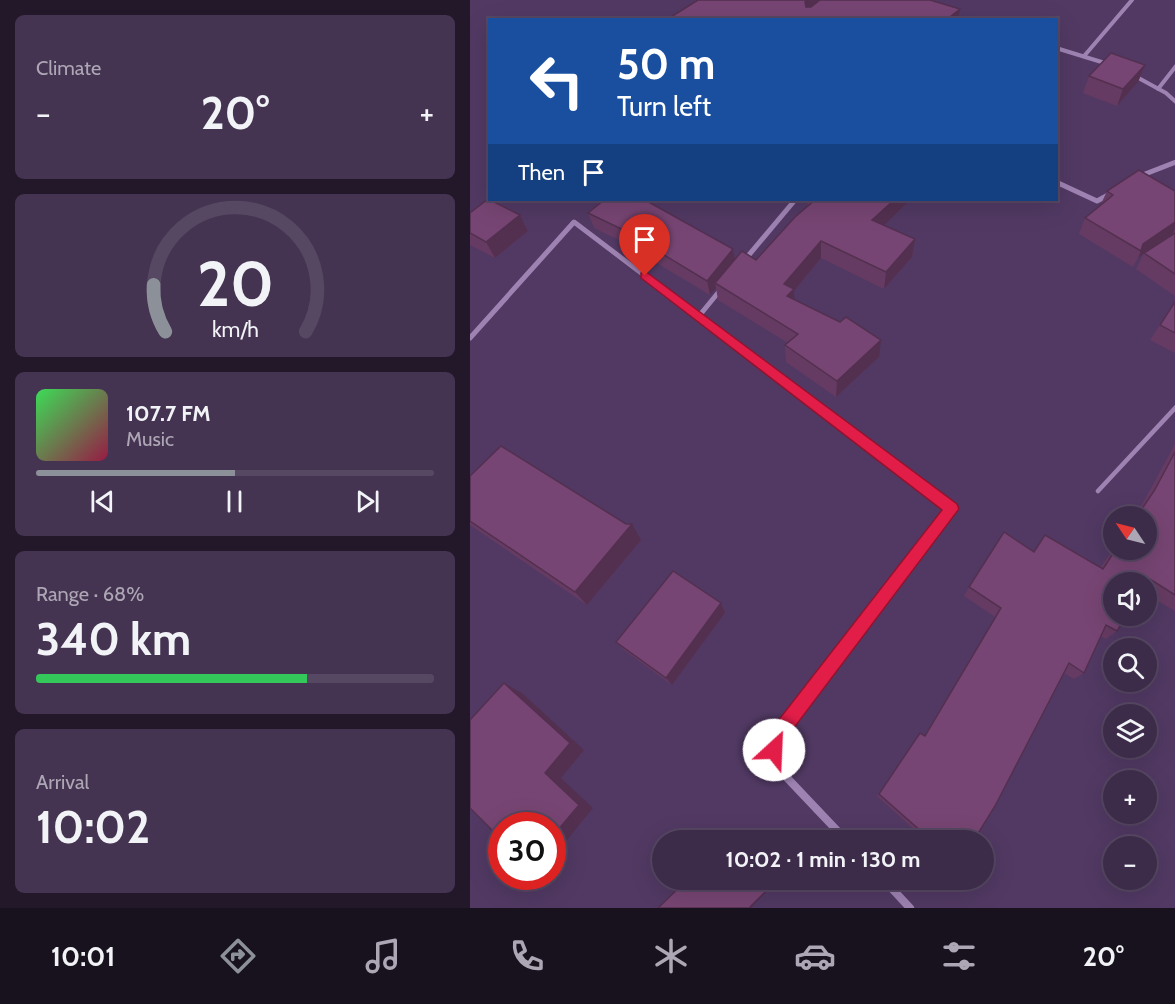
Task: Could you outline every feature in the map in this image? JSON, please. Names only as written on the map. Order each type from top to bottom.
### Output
[{"type":"street","points":[[1085,56],[1132,0]]},
{"type":"street","points":[[1058,49],[1112,65]]},
{"type":"street","points":[[1158,89],[1175,66]]},
{"type":"street","points":[[1130,74],[1158,89],[1175,102]]},
{"type":"street","points":[[1133,180],[1175,162]]},
{"type":"street","points":[[1058,184],[1097,201],[1115,191]]},
{"type":"street","points":[[736,271],[794,201]]},
{"type":"street","points":[[472,333],[574,222],[952,509],[776,738],[772,762],[837,830]]},
{"type":"street","points":[[699,316],[728,280]]},
{"type":"street","points":[[893,890],[910,908]]},
{"type":"lane","points":[[1098,491],[1175,407]]},
{"type":"building","points":[[698,0],[807,0],[806,7],[811,7],[820,0],[930,0],[960,9],[951,16],[955,18],[669,18]]},
{"type":"building","points":[[1111,53],[1145,65],[1123,89],[1089,76]]},
{"type":"building","points":[[1139,170],[1175,191],[1175,222],[1143,244],[1141,251],[1085,218],[1113,195],[1107,191]]},
{"type":"building","points":[[488,199],[520,215],[486,242],[470,233],[470,213]]},
{"type":"building","points":[[603,201],[647,201],[733,249],[707,281],[651,247],[655,245],[588,213]]},
{"type":"building","points":[[814,201],[893,201],[872,220],[915,239],[886,272],[821,241],[784,284],[794,289],[787,296],[840,322],[846,317],[881,340],[837,381],[785,345],[798,334],[715,283],[742,251],[756,260],[795,217]]},
{"type":"building","points":[[1175,233],[1175,274],[1144,253]]},
{"type":"building","points":[[1175,302],[1175,333],[1160,325]]},
{"type":"building","points":[[501,446],[626,524],[632,524],[575,592],[470,521],[470,476]]},
{"type":"building","points":[[1175,452],[1175,595],[1157,583],[1157,572],[1103,572],[1103,626],[1106,626],[1084,673],[1069,663],[995,806],[980,830],[920,830],[879,794],[920,733],[925,736],[1001,608],[969,587],[1004,532],[1034,552],[1045,535],[1103,569],[1109,560],[1157,560],[1157,506],[1144,506]]},
{"type":"building","points":[[673,571],[721,603],[666,678],[616,642]]},
{"type":"building","points":[[1108,626],[1120,626],[1117,631]]},
{"type":"building","points":[[504,683],[570,743],[545,773],[579,805],[566,820],[566,812],[488,812],[488,826],[470,808],[470,720]]},
{"type":"building","points":[[677,890],[766,891],[749,908],[658,908]]},
{"type":"route","points":[[645,276],[952,509],[776,738],[774,750]]}]
